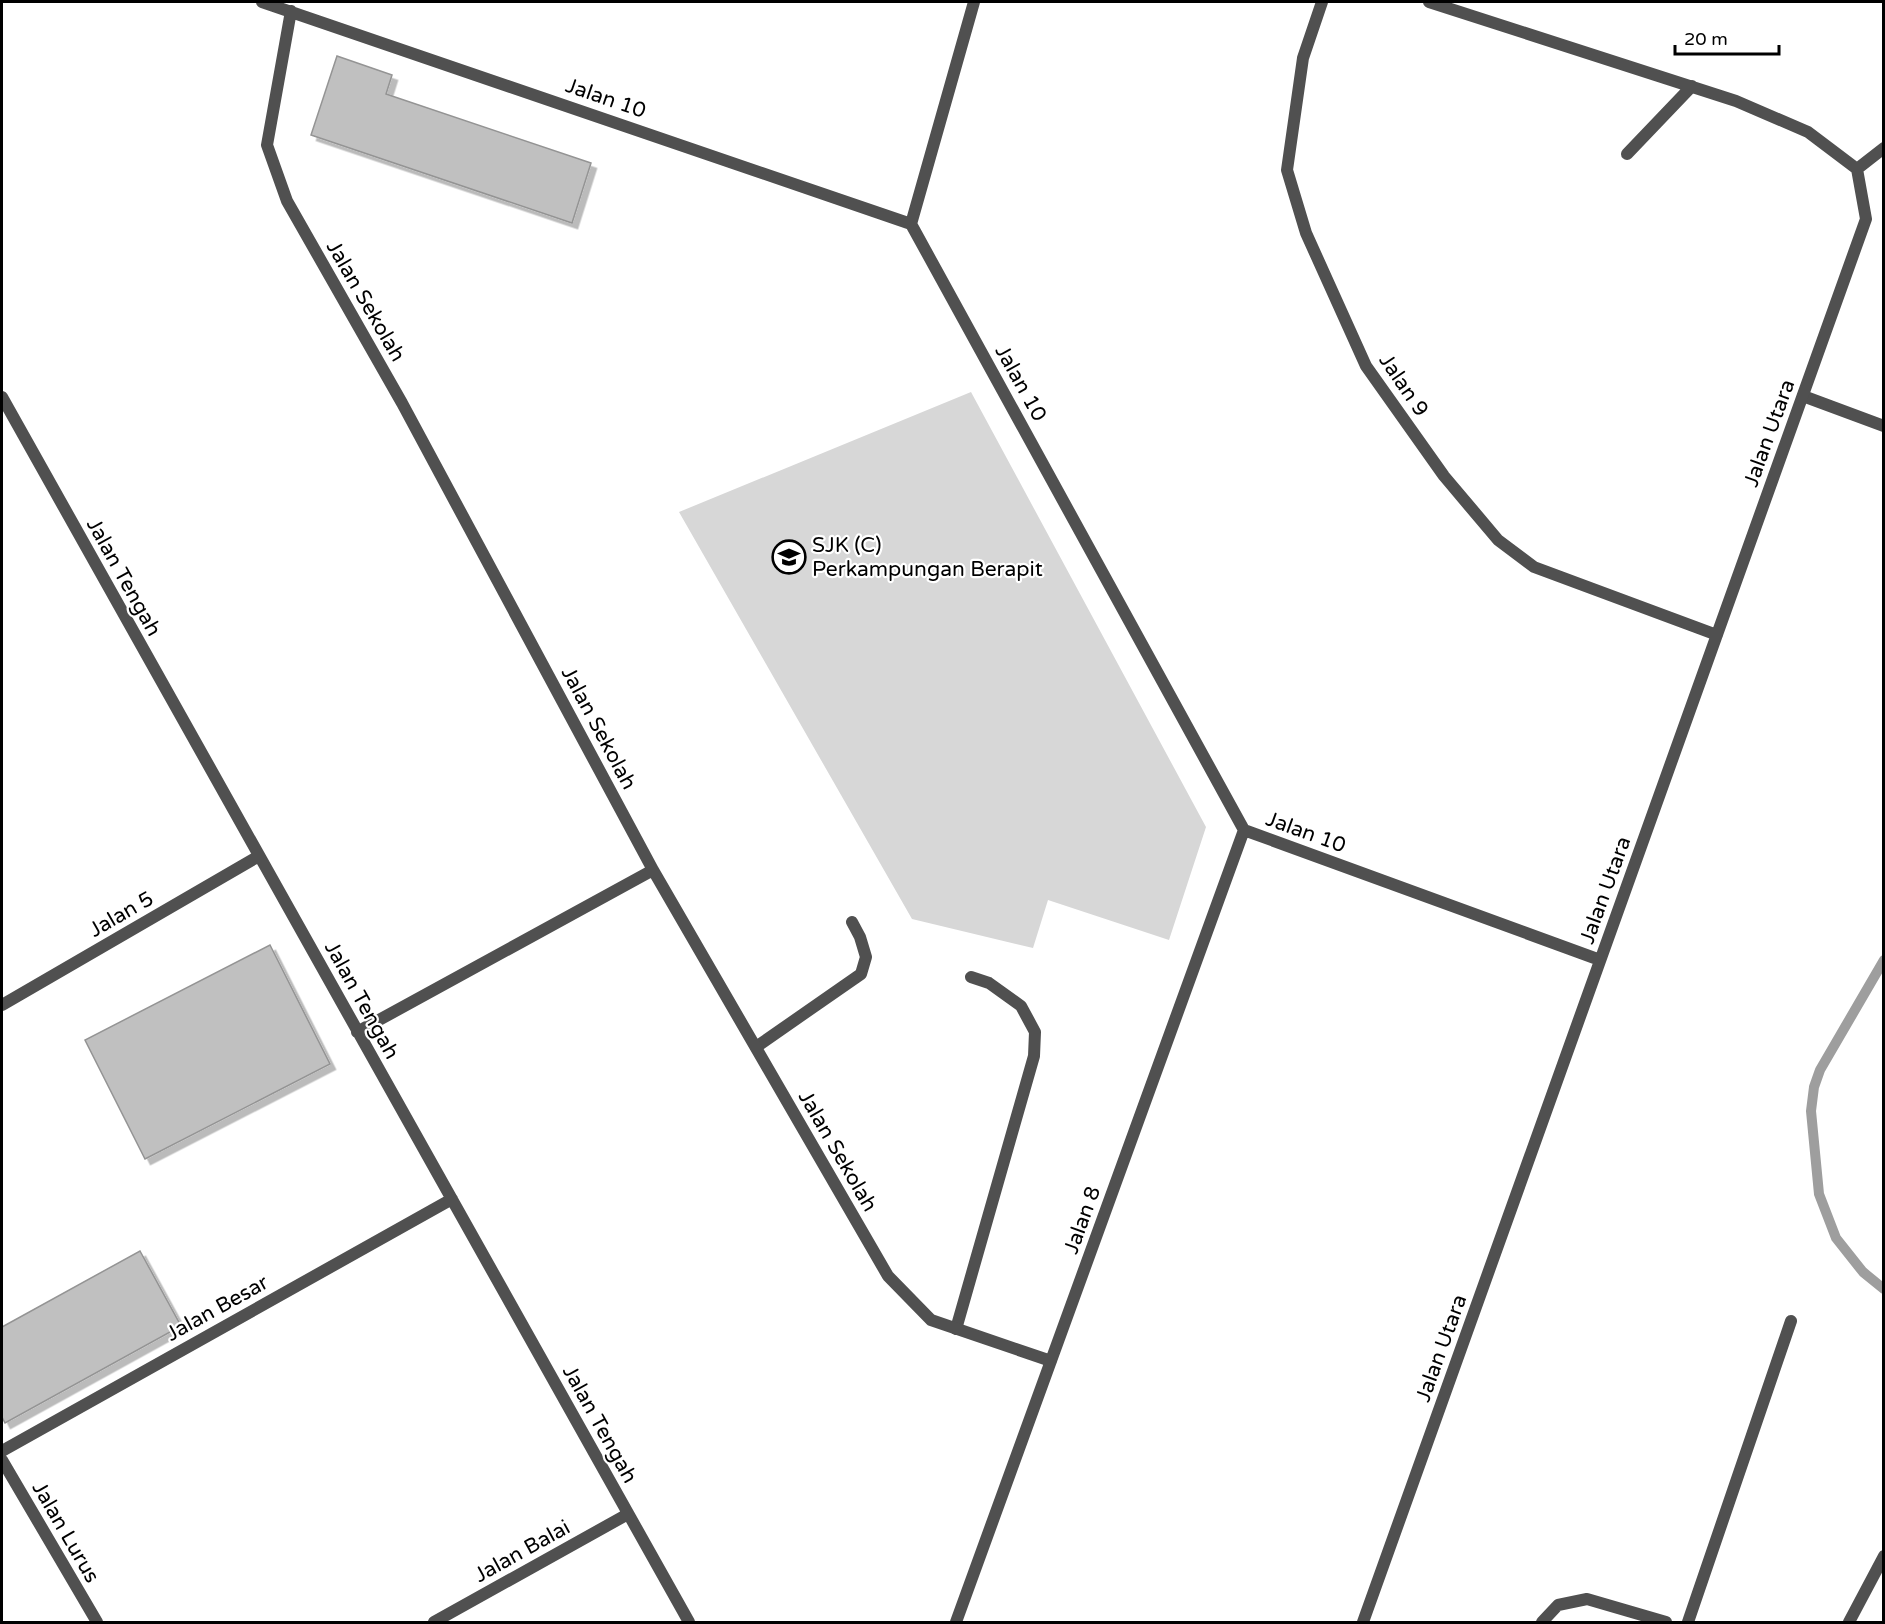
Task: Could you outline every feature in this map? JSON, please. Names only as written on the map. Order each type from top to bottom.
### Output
[{"type":"street","name":"Jalan 10","points":[[262,2],[911,224],[1244,830],[1600,960]]},
{"type":"street","points":[[911,224],[974,2]]},
{"type":"street","name":"Jalan 9","points":[[1322,2],[1303,58],[1287,170],[1306,233],[1366,366],[1444,476],[1498,540],[1534,567],[1717,634]]},
{"type":"street","points":[[1429,2],[1736,101],[1808,132],[1857,169],[1884,148]]},
{"type":"street","name":"Jalan Sekolah","points":[[291,11],[267,145],[286,201],[407,413],[653,870],[888,1276],[931,1320],[1051,1361]]},
{"type":"street","points":[[1627,154],[1692,86]]},
{"type":"street","name":"Jalan Utara","points":[[1363,1623],[1866,219],[1857,169]]},
{"type":"street","points":[[1803,396],[1884,426]]},
{"type":"street","name":"Jalan Tengah","points":[[2,397],[689,1623]]},
{"type":"street","name":"Jalan 8","points":[[956,1623],[1244,830]]},
{"type":"street","name":"Jalan 5","points":[[2,1005],[259,856]]},
{"type":"street","points":[[357,1032],[653,870]]},
{"type":"street","points":[[756,1047],[861,974],[866,957],[860,937],[852,922]]},
{"type":"street","points":[[956,1329],[1034,1056],[1035,1032],[1020,1006],[989,983],[970,977]]},
{"type":"street","name":"Jalan Besar","points":[[2,1452],[452,1200]]},
{"type":"street","points":[[1688,1623],[1791,1321]]},
{"type":"street","name":"Jalan Lurus","points":[[2,1460],[97,1623]]},
{"type":"street","name":"Jalan Balai","points":[[435,1623],[628,1514]]},
{"type":"street","points":[[1849,1623],[1884,1556]]},
{"type":"street","points":[[1542,1623],[1558,1605],[1587,1599],[1666,1623]]},
{"type":"shaded area","points":[[971,392],[1206,827],[1169,940],[1048,900],[1033,948],[912,919],[679,512]]},
{"type":"building","points":[[337,56],[392,75],[386,94],[591,163],[572,223],[311,135]]},
{"type":"building","points":[[270,945],[330,1064],[145,1159],[85,1040]]},
{"type":"building","points":[[140,1251],[181,1326],[5,1423],[2,1417],[2,1327]]},
{"type":"waterway","points":[[1884,960],[1820,1070],[1814,1087],[1811,1111],[1819,1194],[1836,1238],[1863,1272],[1884,1289]]},
{"type":"place","name":"SJK (C) Perkampungan Berapit","points":[[789,557]]}]
